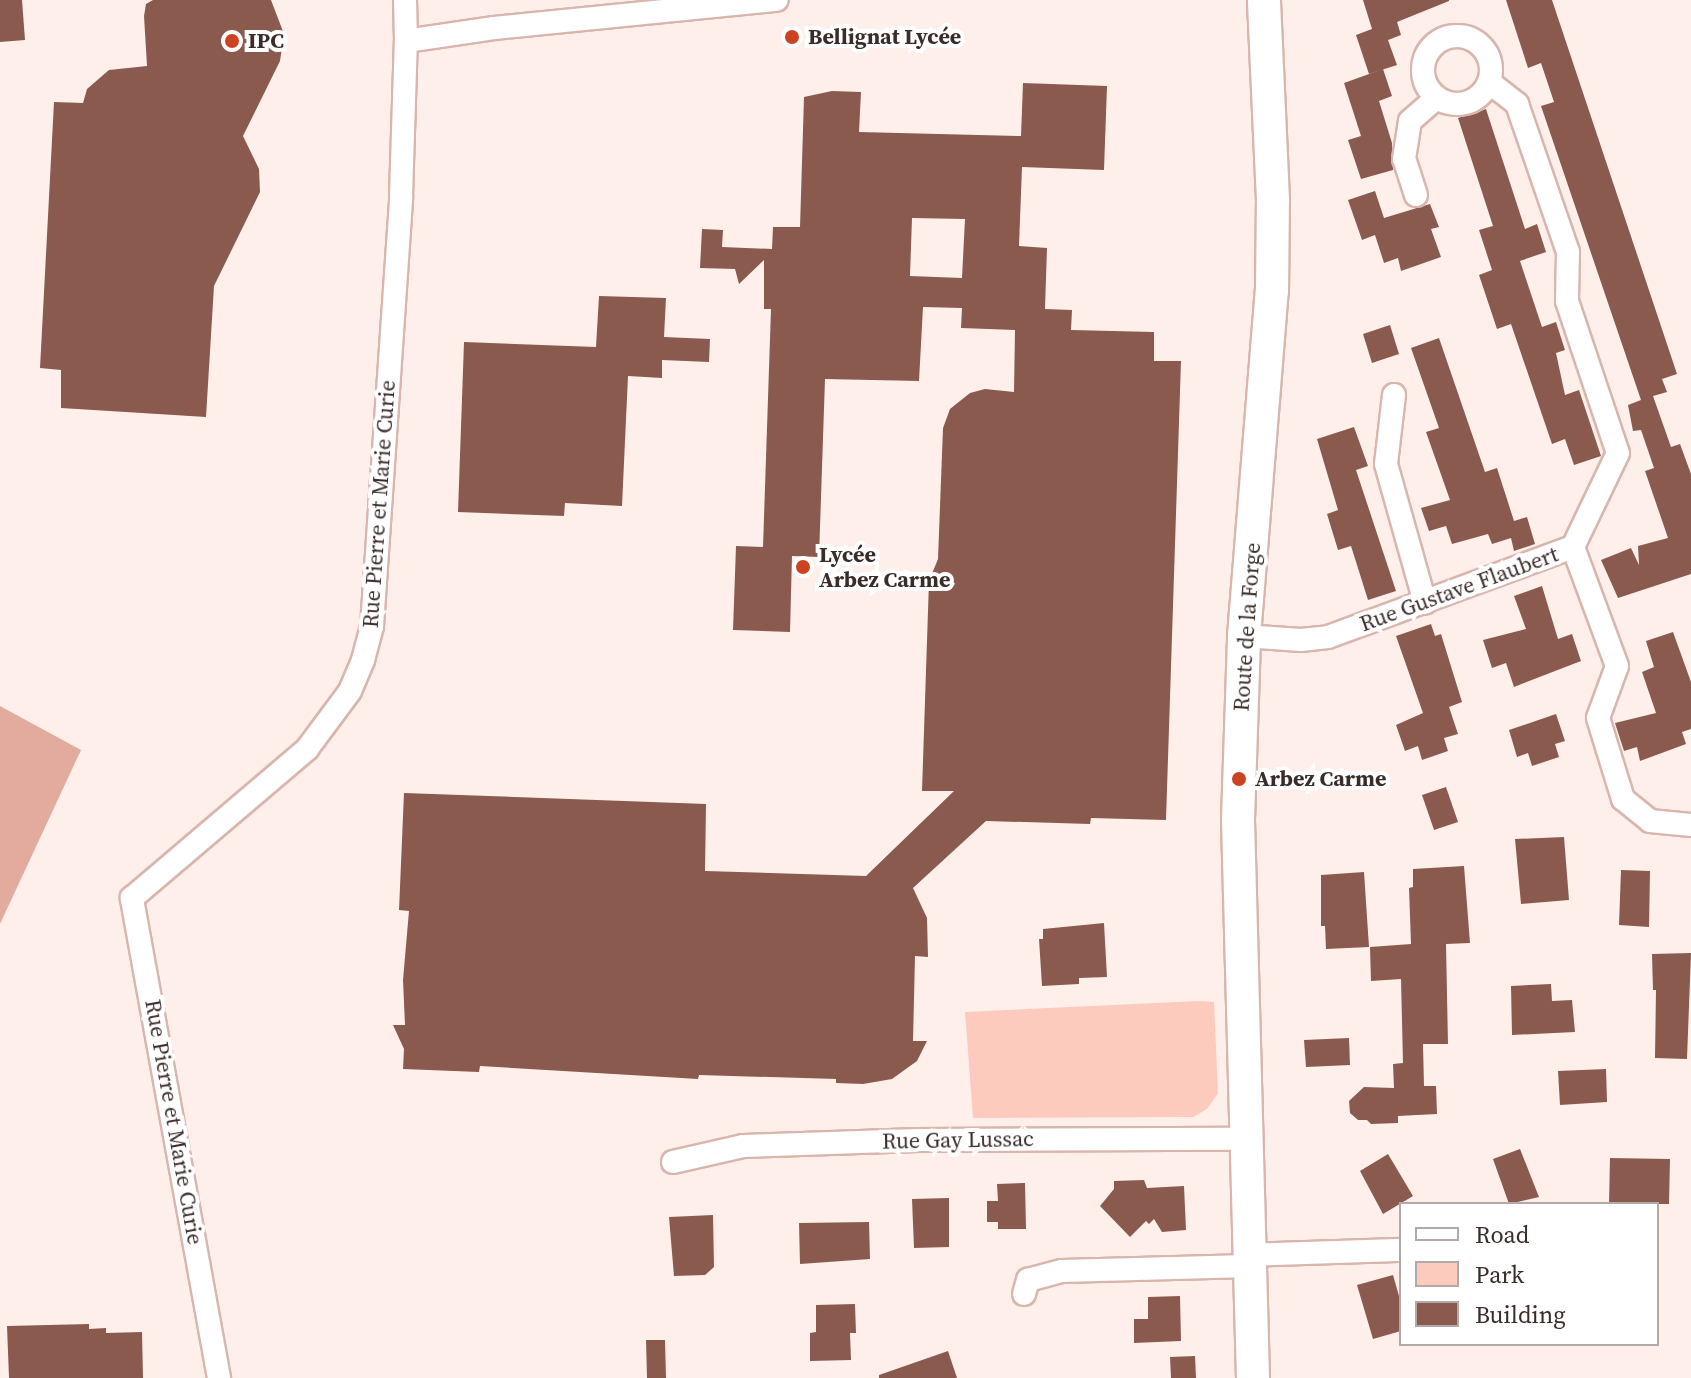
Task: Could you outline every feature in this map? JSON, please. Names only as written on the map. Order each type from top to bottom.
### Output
[{"type":"main road","name":"Route de la Forge","points":[[1253,1378],[1237,860],[1244,636],[1272,291],[1273,200],[1264,0]]},
{"type":"street","points":[[405,0],[406,41],[494,28],[722,3],[777,0]]},
{"type":"street","points":[[1450,36],[1472,39],[1482,46],[1491,63],[1489,82],[1476,98],[1467,103],[1446,103],[1436,98],[1423,79],[1422,68],[1431,47],[1450,36]]},
{"type":"street","name":"Rue Pierre et Marie Curie","points":[[219,1378],[132,898],[307,749],[350,691],[363,660],[372,626],[401,196],[406,41]]},
{"type":"street","points":[[1489,82],[1517,104],[1568,252],[1567,301],[1618,453],[1573,547]]},
{"type":"street","points":[[1416,195],[1404,159],[1410,121],[1436,98]]},
{"type":"street","points":[[1394,395],[1386,464],[1425,603]]},
{"type":"street","name":"Rue Gustave Flaubert","points":[[1244,636],[1301,640],[1328,637],[1573,547],[1617,666],[1598,718],[1623,799],[1650,821],[1691,825]]},
{"type":"street","name":"Rue Gay Lussac","points":[[673,1162],[743,1146],[1246,1139]]},
{"type":"street","points":[[1024,1294],[1028,1280],[1062,1271],[1399,1250]]},
{"type":"green space","points":[[1214,1002],[1218,1093],[1207,1109],[1193,1117],[973,1118],[965,1012]]},
{"type":"shaded area","points":[[0,706],[81,750],[0,924]]},
{"type":"building","points":[[0,0],[22,0],[25,40],[0,42]]},
{"type":"building","points":[[153,0],[271,0],[284,34],[280,61],[243,136],[259,169],[260,192],[214,286],[206,417],[61,408],[61,370],[40,368],[54,102],[83,103],[87,89],[109,70],[147,66],[144,16],[146,4]]},
{"type":"building","points":[[1363,0],[1449,1],[1397,22],[1401,35],[1388,40],[1397,65],[1369,74],[1356,35],[1372,29]]},
{"type":"building","points":[[1506,0],[1552,0],[1677,374],[1662,379],[1667,392],[1653,396],[1671,447],[1680,444],[1691,474],[1691,574],[1618,598],[1601,560],[1631,548],[1639,565],[1638,546],[1668,538],[1645,471],[1654,468],[1641,430],[1633,431],[1628,405],[1641,400],[1541,106],[1554,102],[1541,63],[1528,68]]},
{"type":"building","points":[[1383,69],[1392,96],[1379,101],[1392,143],[1393,170],[1361,179],[1348,140],[1361,136],[1344,83]]},
{"type":"building","points":[[1023,83],[1107,86],[1104,170],[1022,167],[1019,246],[1047,248],[1045,309],[1072,310],[1071,330],[1154,332],[1154,361],[1181,361],[1166,820],[1091,818],[1090,824],[986,821],[913,888],[927,918],[928,957],[915,956],[913,1041],[927,1041],[917,1061],[892,1079],[863,1084],[836,1083],[836,1079],[699,1075],[698,1079],[480,1066],[479,1072],[403,1069],[404,1049],[393,1025],[405,1025],[403,980],[409,911],[399,910],[404,793],[706,804],[705,871],[866,876],[954,791],[922,791],[929,581],[938,559],[943,428],[950,409],[970,393],[985,389],[1014,392],[1015,330],[961,328],[962,308],[923,307],[919,381],[825,379],[819,557],[792,556],[790,632],[733,630],[736,546],[763,547],[771,309],[764,309],[764,260],[739,284],[735,269],[700,268],[702,229],[723,230],[722,247],[772,249],[773,227],[800,227],[804,97],[832,91],[861,92],[859,132],[1021,136]],"holes":[[[912,218],[965,219],[962,278],[910,276]]]},
{"type":"building","points":[[1486,109],[1525,229],[1537,224],[1546,252],[1520,261],[1542,327],[1556,322],[1565,350],[1556,353],[1565,395],[1579,390],[1601,456],[1574,465],[1565,439],[1552,444],[1511,324],[1497,329],[1479,275],[1492,270],[1479,230],[1493,226],[1458,118]]},
{"type":"building","points":[[1375,191],[1384,218],[1430,204],[1439,227],[1431,229],[1441,257],[1401,271],[1398,258],[1384,263],[1375,235],[1362,240],[1348,200]]},
{"type":"building","points":[[599,296],[666,298],[664,337],[710,339],[709,362],[662,360],[662,378],[628,376],[622,506],[565,503],[564,516],[458,512],[464,342],[596,347]]},
{"type":"building","points":[[1390,325],[1399,354],[1372,363],[1363,334]]},
{"type":"building","points":[[1439,338],[1485,472],[1497,468],[1514,521],[1527,517],[1535,544],[1514,551],[1511,538],[1492,544],[1488,534],[1452,544],[1446,526],[1429,531],[1421,508],[1450,500],[1426,432],[1439,428],[1411,348]]},
{"type":"building","points":[[1354,427],[1368,466],[1356,470],[1396,591],[1368,600],[1351,546],[1338,550],[1327,514],[1338,510],[1317,439]]},
{"type":"building","points":[[1542,586],[1558,639],[1572,634],[1581,661],[1514,687],[1506,663],[1492,668],[1483,640],[1526,629],[1514,596]]},
{"type":"building","points":[[1431,624],[1435,636],[1441,634],[1462,702],[1449,707],[1458,734],[1444,738],[1448,751],[1422,760],[1418,746],[1405,751],[1396,725],[1423,713],[1396,636]]},
{"type":"building","points":[[1673,632],[1691,682],[1691,729],[1682,732],[1686,744],[1640,761],[1637,747],[1624,751],[1615,723],[1656,713],[1642,672],[1654,667],[1646,641]]},
{"type":"building","points":[[1556,714],[1565,741],[1555,744],[1559,757],[1532,766],[1528,753],[1517,757],[1509,730]]},
{"type":"building","points":[[1446,787],[1458,822],[1434,830],[1422,795]]},
{"type":"building","points":[[1564,837],[1569,900],[1521,904],[1515,839]]},
{"type":"building","points":[[1464,866],[1470,943],[1446,944],[1448,1044],[1423,1044],[1424,1086],[1436,1086],[1437,1114],[1398,1116],[1398,1123],[1371,1124],[1367,1120],[1358,1120],[1350,1113],[1349,1101],[1364,1087],[1394,1088],[1393,1064],[1403,1063],[1401,979],[1371,981],[1370,947],[1411,944],[1409,888],[1413,887],[1413,869]]},
{"type":"building","points":[[1621,870],[1650,871],[1649,927],[1619,925]]},
{"type":"building","points":[[1364,872],[1369,947],[1326,949],[1325,926],[1321,926],[1321,875]]},
{"type":"building","points":[[1104,923],[1107,977],[1079,978],[1079,984],[1042,986],[1039,939],[1043,939],[1043,929]]},
{"type":"building","points":[[1691,953],[1687,1059],[1655,1058],[1656,990],[1653,990],[1652,954]]},
{"type":"building","points":[[1551,984],[1552,1001],[1572,1000],[1575,1032],[1512,1035],[1511,986]]},
{"type":"building","points":[[1349,1038],[1350,1065],[1306,1067],[1304,1040]]},
{"type":"building","points":[[1606,1069],[1607,1102],[1560,1105],[1558,1071]]},
{"type":"building","points":[[1520,1149],[1539,1197],[1508,1202],[1493,1159]]},
{"type":"building","points":[[1388,1154],[1413,1196],[1383,1214],[1360,1171]]},
{"type":"building","points":[[1610,1158],[1670,1159],[1669,1204],[1609,1202]]},
{"type":"building","points":[[1144,1180],[1147,1188],[1184,1186],[1186,1230],[1162,1232],[1154,1219],[1149,1224],[1146,1221],[1130,1237],[1100,1206],[1114,1189],[1114,1181]]},
{"type":"building","points":[[1025,1183],[1026,1229],[998,1229],[998,1222],[987,1222],[987,1201],[998,1201],[997,1184]]},
{"type":"building","points":[[949,1198],[949,1247],[914,1248],[912,1199]]},
{"type":"building","points":[[713,1215],[714,1267],[705,1275],[674,1276],[669,1217]]},
{"type":"building","points":[[869,1222],[870,1259],[800,1264],[799,1223]]},
{"type":"building","points":[[1393,1275],[1399,1296],[1399,1332],[1373,1339],[1357,1285]]},
{"type":"building","points":[[1180,1296],[1181,1341],[1134,1343],[1134,1319],[1148,1319],[1148,1297]]},
{"type":"building","points":[[855,1304],[856,1333],[850,1333],[851,1360],[810,1361],[810,1333],[816,1332],[816,1305]]},
{"type":"building","points":[[89,1324],[89,1329],[106,1328],[106,1333],[142,1332],[143,1378],[9,1378],[7,1326]]},
{"type":"building","points":[[646,1340],[665,1340],[666,1378],[647,1378]]},
{"type":"building","points":[[948,1351],[957,1378],[879,1378],[879,1375]]},
{"type":"building","points":[[1195,1356],[1196,1378],[1171,1378],[1170,1357]]},
{"type":"place","name":"Bellignat Lycée","points":[[792,37]]},
{"type":"place","name":"IPC","points":[[232,41]]},
{"type":"place","name":"Lycée Arbez Carme","points":[[803,567]]},
{"type":"place","name":"Arbez Carme","points":[[1239,779]]}]
